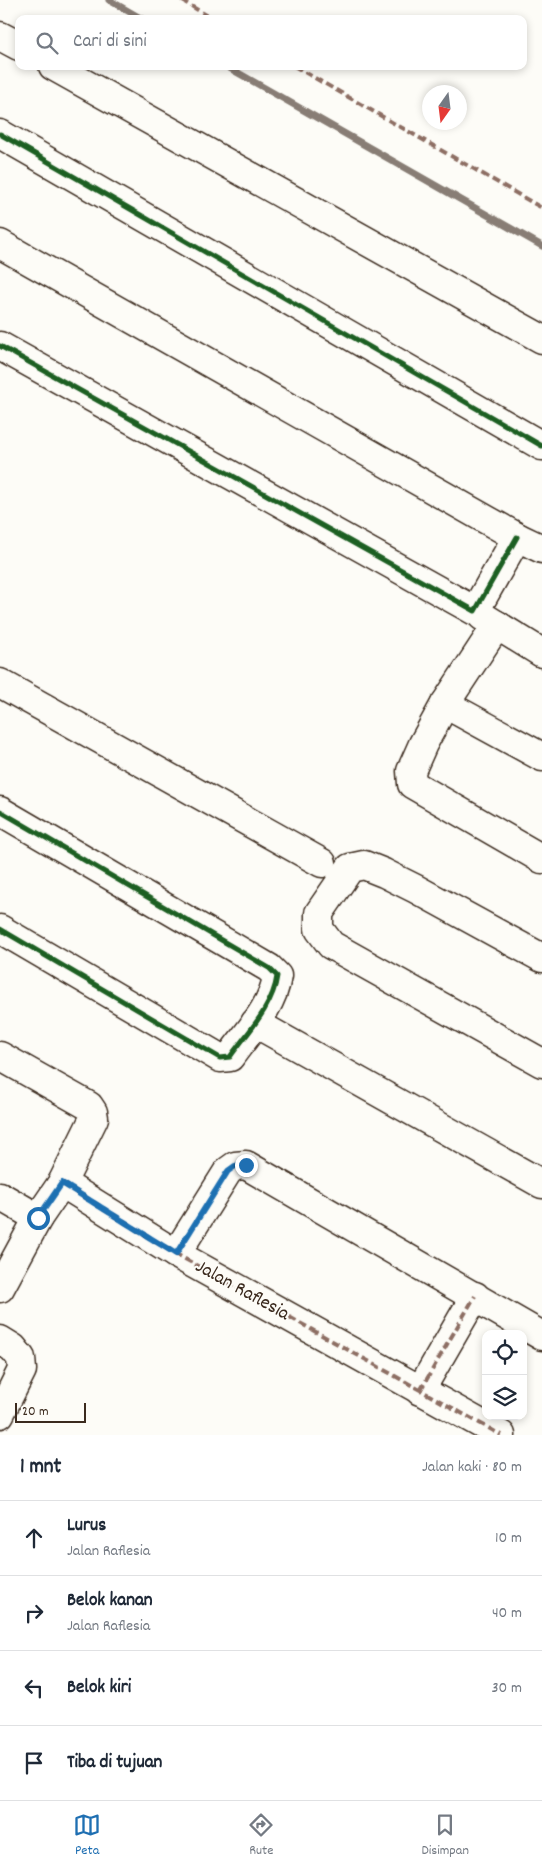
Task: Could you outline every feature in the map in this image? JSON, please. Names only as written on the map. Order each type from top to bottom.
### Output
[{"type":"street","points":[[0,36],[15,44]]},
{"type":"street","points":[[60,70],[542,339]]},
{"type":"street","points":[[0,134],[542,446]]},
{"type":"street","points":[[0,244],[517,537],[542,549]]},
{"type":"street","points":[[0,346],[486,618],[542,652]]},
{"type":"street","points":[[517,537],[486,618],[445,704],[422,744],[411,771],[412,784],[542,858]]},
{"type":"street","points":[[0,683],[322,863]]},
{"type":"street","points":[[445,704],[542,757]]},
{"type":"street","points":[[0,811],[269,968],[277,976],[275,989],[256,1023],[230,1057],[220,1058],[0,929]]},
{"type":"street","points":[[542,958],[416,889],[364,865],[350,868],[319,913],[319,929],[331,945],[542,1063]]},
{"type":"street","points":[[256,1023],[542,1184]]},
{"type":"street","points":[[0,1056],[88,1106],[93,1112],[94,1118],[62,1183],[38,1218],[0,1288]]},
{"type":"street","points":[[176,1254],[228,1171],[235,1166],[246,1165],[542,1336]]},
{"type":"street","name":"Jalan Raflesia","points":[[62,1183],[176,1254],[500,1435]]},
{"type":"street","points":[[0,1196],[38,1218]]},
{"type":"street","points":[[420,1391],[475,1296]]},
{"type":"street","points":[[0,1340],[14,1348],[21,1358],[22,1370],[0,1414]]},
{"type":"street","points":[[0,1430],[8,1435]]},
{"type":"waterway","points":[[109,0],[135,15]]},
{"type":"waterway","points":[[233,70],[542,246]]},
{"type":"marked path","points":[[181,0],[206,15]]},
{"type":"marked path","points":[[301,70],[542,208]]},
{"type":"marked path","points":[[62,1183],[176,1254],[501,1435]]},
{"type":"marked path","points":[[420,1391],[475,1296]]},
{"type":"cycle path","points":[[0,134],[542,446]]},
{"type":"cycle path","points":[[0,346],[475,611],[517,537]]},
{"type":"cycle path","points":[[0,811],[269,968],[277,976],[275,987],[265,1009],[230,1057],[220,1058],[0,929]]},
{"type":"route","points":[[38,1218],[62,1183],[176,1254],[228,1171],[235,1166],[246,1165]]}]
